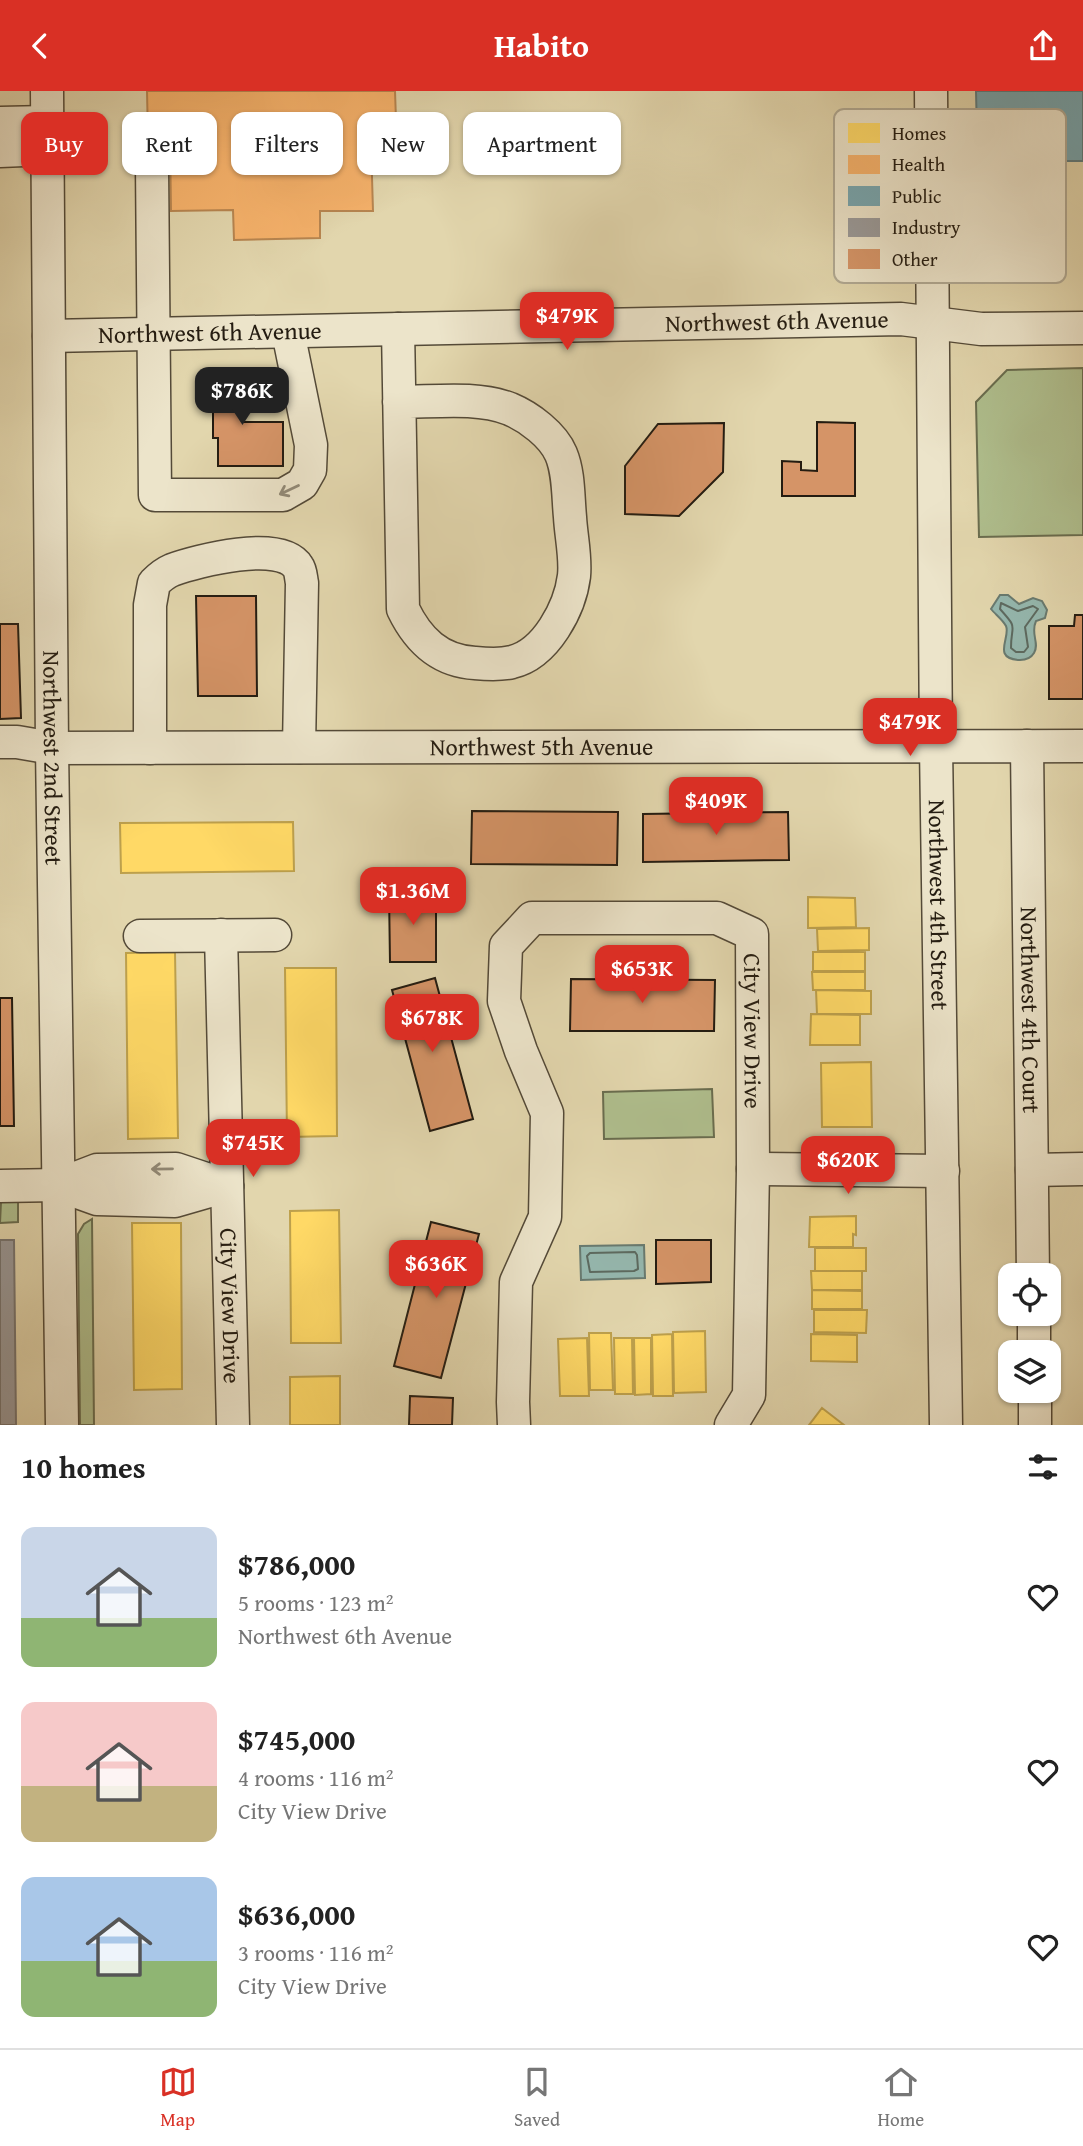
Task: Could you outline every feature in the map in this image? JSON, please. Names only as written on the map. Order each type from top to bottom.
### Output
[{"type":"street","name":"Northwest 2nd Street","points":[[47,91],[47,112]]},
{"type":"street","name":"Northwest 4th Street","points":[[932,91],[932,109]]},
{"type":"street","points":[[0,123],[21,129]]},
{"type":"street","points":[[0,151],[21,144]]},
{"type":"street","name":"Northwest 2nd Street","points":[[48,175],[52,748],[62,1425]]},
{"type":"street","points":[[152,175],[156,495],[283,495],[302,484],[310,470],[311,445],[288,332]]},
{"type":"street","name":"Northwest 4th Street","points":[[932,283],[946,1425]]},
{"type":"street","name":"Northwest 6th Avenue","points":[[49,336],[901,319],[981,329],[1083,328]]},
{"type":"street","points":[[398,329],[399,402],[402,609],[425,644],[438,653],[460,662],[513,662],[536,648],[552,633],[566,606],[574,575],[567,476],[561,454],[552,438],[532,422],[493,403],[399,402]]},
{"type":"street","points":[[150,748],[150,605],[154,583],[169,571],[218,558],[268,552],[286,557],[298,567],[302,583],[299,747]]},
{"type":"street","name":"Northwest 5th Avenue","points":[[0,743],[17,742],[52,748],[1083,746]]},
{"type":"street","name":"Northwest 4th Court","points":[[1027,746],[1033,1263]]},
{"type":"street","name":"City View Drive","points":[[514,1425],[516,1282],[545,1217],[547,1112],[521,1051],[504,1001],[506,946],[532,918],[717,918],[752,934],[753,1169],[749,1395],[731,1425]]},
{"type":"street","name":"City View Drive","points":[[221,935],[233,1425]]},
{"type":"street","points":[[140,936],[275,935]]},
{"type":"street","points":[[0,1186],[58,1185],[97,1170],[176,1169],[227,1186]]},
{"type":"street","points":[[753,1169],[943,1171]]},
{"type":"street","points":[[1032,1170],[1083,1169]]},
{"type":"street","points":[[1035,1403],[1035,1425]]},
{"type":"green space","points":[[1083,368],[1083,535],[979,537],[976,402],[1007,370]]},
{"type":"green space","points":[[712,1089],[714,1137],[604,1139],[603,1092]]},
{"type":"green space","points":[[1,1202],[18,1202],[18,1222],[0,1223]]},
{"type":"green space","points":[[92,1219],[94,1425],[80,1425],[78,1234],[84,1224]]},
{"type":"water","points":[[1000,595],[1008,595],[1019,604],[1033,598],[1042,601],[1047,610],[1045,618],[1036,621],[1036,649],[1028,658],[1011,659],[1004,652],[1006,626],[991,609]]},
{"type":"water","points":[[644,1245],[645,1278],[581,1280],[580,1246]]},
{"type":"building: Homes","points":[[293,822],[294,871],[121,873],[120,823]]},
{"type":"building: Homes","points":[[808,897],[855,898],[856,927],[808,928]]},
{"type":"building: Homes","points":[[869,928],[869,950],[818,951],[817,929]]},
{"type":"building: Homes","points":[[175,952],[178,1138],[128,1139],[126,953]]},
{"type":"building: Homes","points":[[813,952],[865,952],[865,971],[813,971]]},
{"type":"building: Homes","points":[[285,968],[336,968],[337,1136],[287,1137]]},
{"type":"building: Homes","points":[[812,972],[865,972],[865,990],[813,990]]},
{"type":"building: Homes","points":[[816,990],[871,991],[871,1014],[817,1014]]},
{"type":"building: Homes","points":[[811,1014],[860,1015],[860,1045],[810,1045]]},
{"type":"building: Homes","points":[[871,1062],[872,1127],[822,1127],[821,1063]]},
{"type":"building: Homes","points":[[339,1210],[341,1343],[291,1343],[290,1211]]},
{"type":"building: Homes","points":[[856,1216],[853,1247],[809,1247],[810,1217]]},
{"type":"building: Homes","points":[[132,1223],[181,1223],[182,1389],[134,1390]]},
{"type":"building: Homes","points":[[815,1248],[866,1248],[866,1271],[815,1271]]},
{"type":"building: Homes","points":[[811,1271],[862,1271],[862,1290],[812,1290]]},
{"type":"building: Homes","points":[[812,1290],[862,1291],[862,1309],[812,1309]]},
{"type":"building: Homes","points":[[814,1310],[867,1310],[866,1333],[814,1332]]},
{"type":"building: Homes","points":[[705,1331],[706,1392],[674,1393],[673,1332]]},
{"type":"building: Homes","points":[[589,1333],[611,1333],[613,1390],[590,1390]]},
{"type":"building: Homes","points":[[672,1334],[673,1396],[653,1396],[652,1335]]},
{"type":"building: Homes","points":[[811,1334],[857,1335],[857,1362],[811,1361]]},
{"type":"building: Homes","points":[[587,1338],[589,1396],[560,1396],[558,1339]]},
{"type":"building: Homes","points":[[614,1338],[632,1338],[633,1394],[615,1394]]},
{"type":"building: Homes","points":[[634,1338],[651,1338],[651,1394],[635,1395]]},
{"type":"building: Homes","points":[[340,1376],[340,1425],[290,1425],[290,1377]]},
{"type":"building: Homes","points":[[822,1408],[844,1425],[809,1425]]},
{"type":"building: Health","points":[[147,91],[395,91],[396,112],[357,112],[357,175],[372,175],[373,211],[320,211],[320,238],[234,240],[233,210],[171,211],[171,175],[217,175],[217,112],[147,112]]},
{"type":"building: Public","points":[[976,91],[1083,91],[1083,161],[1066,161],[1066,109],[976,109]]},
{"type":"building: Industry","points":[[0,1240],[14,1240],[16,1425],[0,1425]]},
{"type":"building: Other","points":[[213,371],[243,371],[243,422],[283,422],[283,466],[218,466],[218,438],[213,438]]},
{"type":"building: Other","points":[[817,422],[855,423],[855,496],[782,496],[782,461],[801,462],[801,470],[817,471]]},
{"type":"building: Other","points":[[724,423],[723,472],[679,516],[625,514],[625,466],[658,424]]},
{"type":"building: Other","points":[[196,596],[256,596],[257,696],[198,696]]},
{"type":"building: Other","points":[[1075,615],[1083,615],[1083,699],[1049,699],[1049,626],[1074,626]]},
{"type":"building: Other","points":[[0,624],[18,624],[21,718],[0,719]]},
{"type":"building: Other","points":[[472,811],[618,812],[617,865],[471,864]]},
{"type":"building: Other","points":[[788,812],[789,860],[643,862],[643,814]]},
{"type":"building: Other","points":[[389,892],[436,892],[436,962],[390,962]]},
{"type":"building: Other","points":[[435,978],[473,1119],[430,1131],[392,990]]},
{"type":"building: Other","points":[[571,979],[715,980],[714,1031],[570,1031]]},
{"type":"building: Other","points":[[0,998],[12,998],[14,1126],[0,1126]]},
{"type":"building: Other","points":[[431,1222],[479,1234],[441,1378],[394,1366]]},
{"type":"building: Other","points":[[656,1240],[711,1240],[711,1282],[656,1284]]},
{"type":"building: Other","points":[[410,1396],[453,1398],[452,1425],[409,1425]]}]
